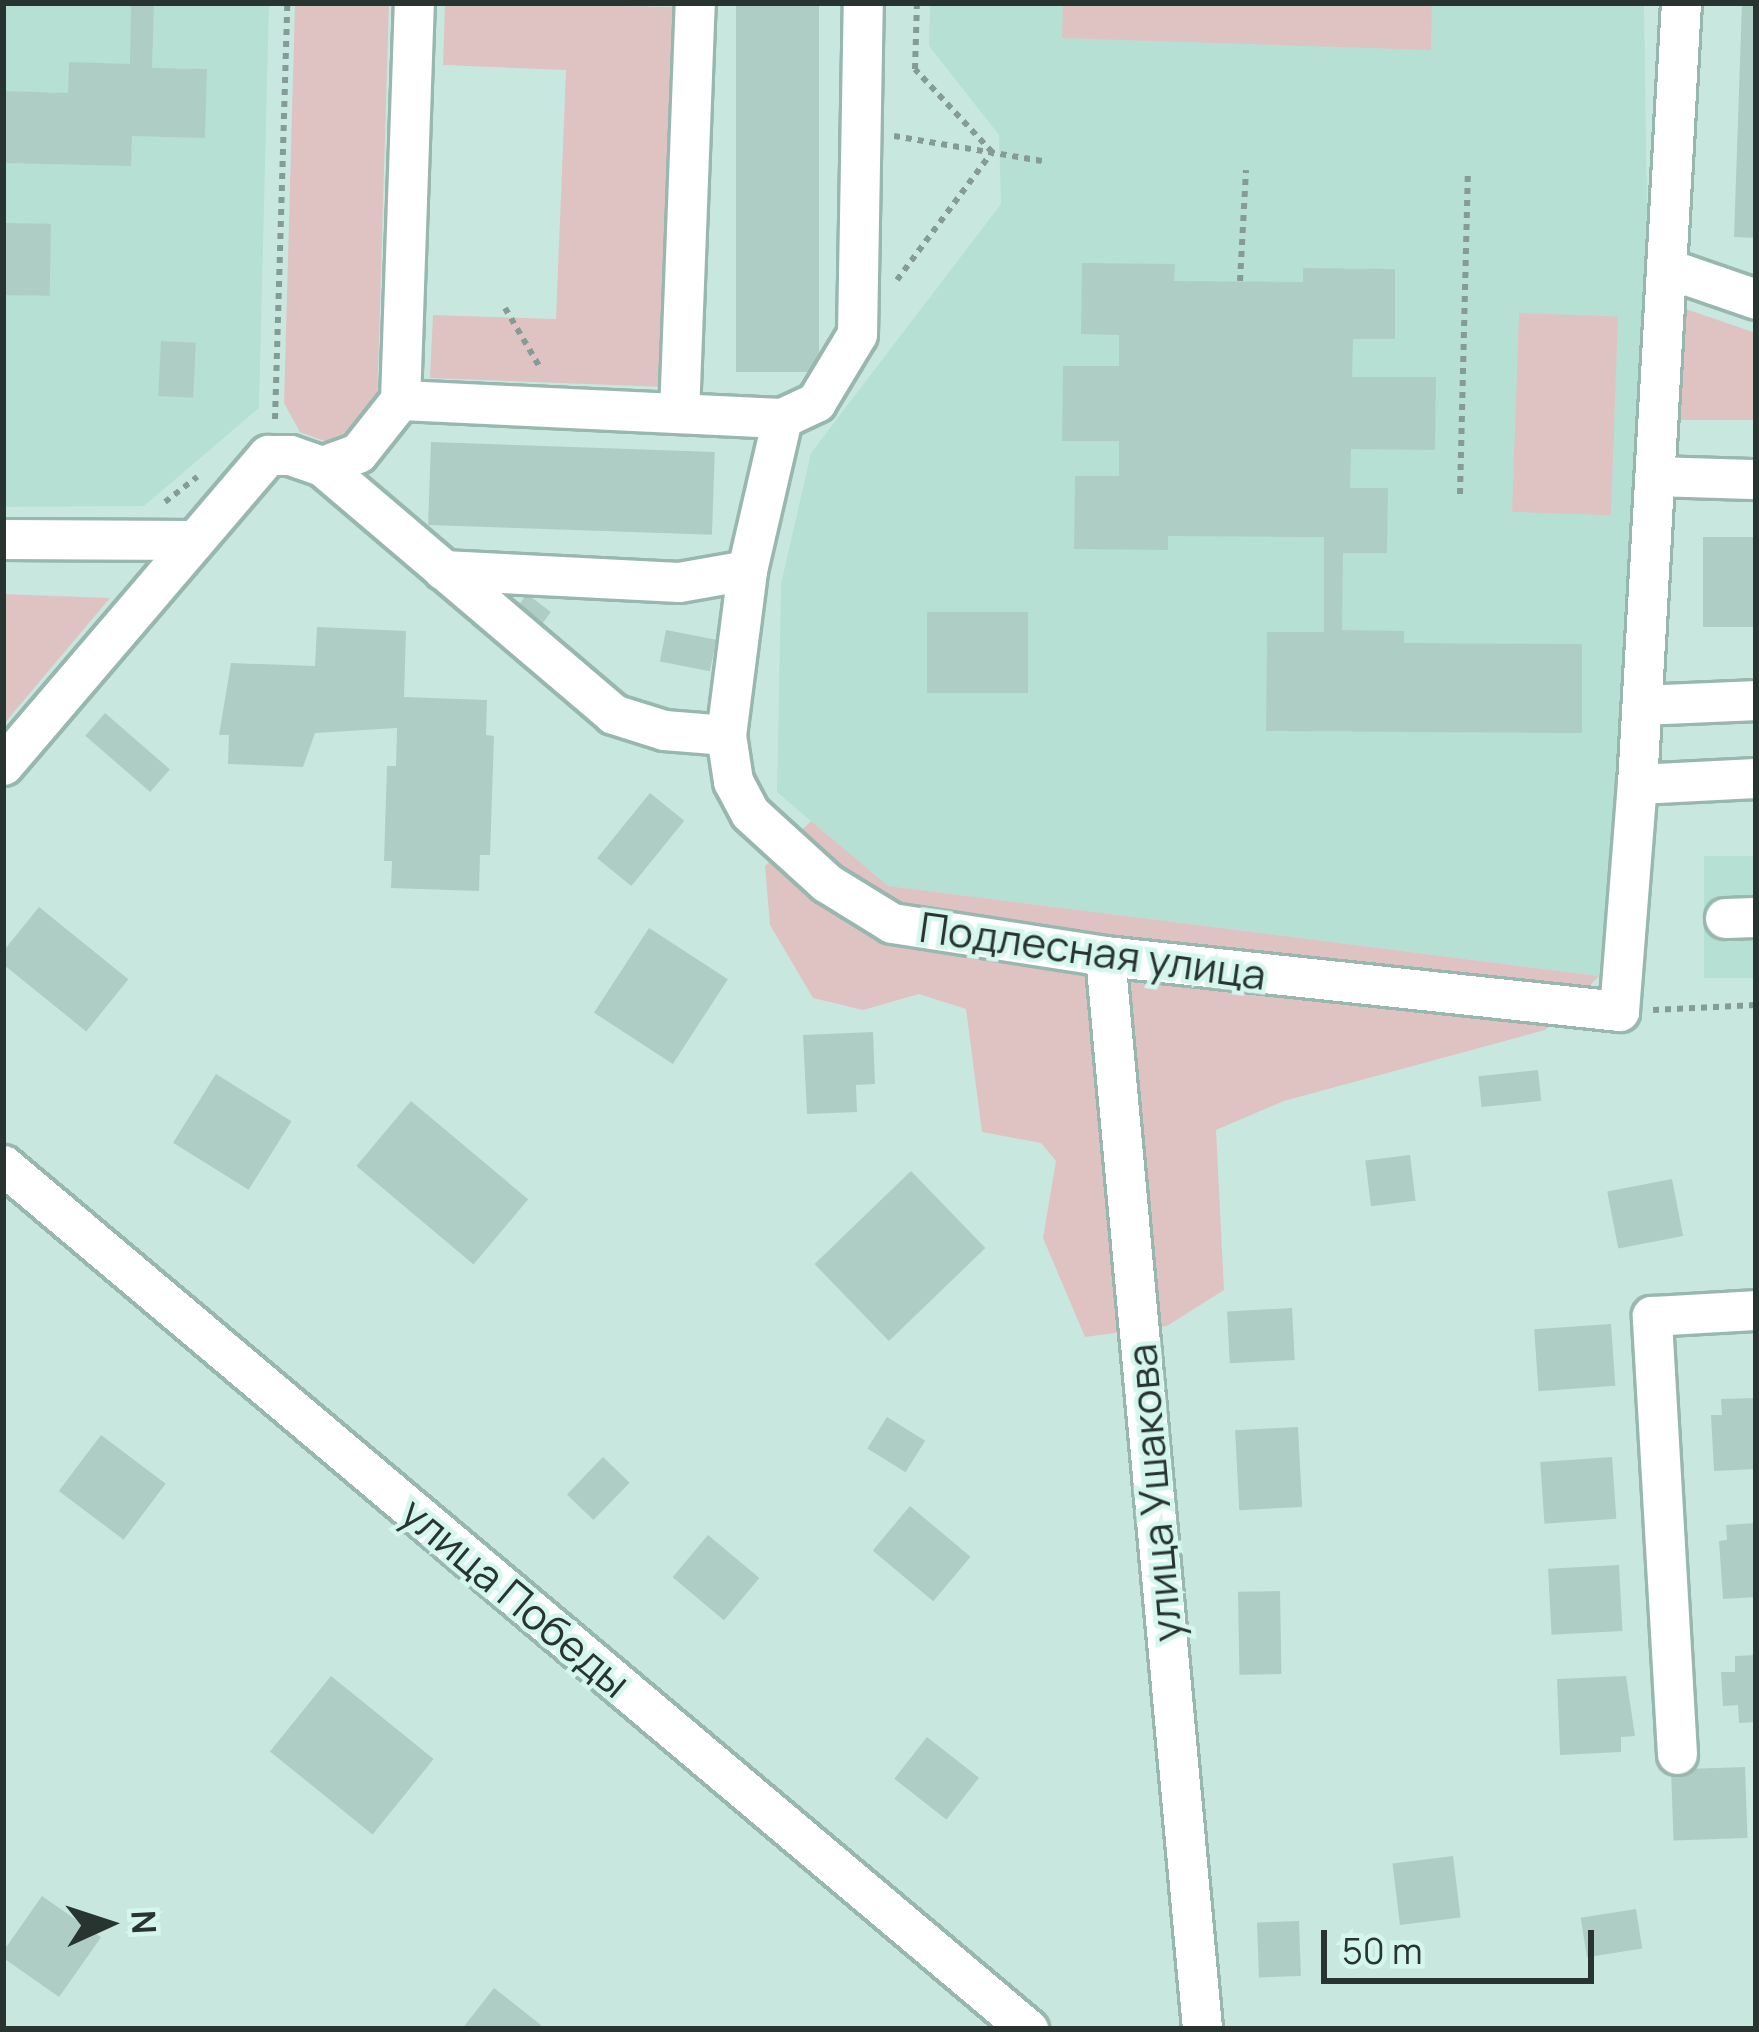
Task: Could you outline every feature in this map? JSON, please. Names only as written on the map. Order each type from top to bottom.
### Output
[{"type":"street","points":[[322,466],[358,453],[400,400],[414,3]]},
{"type":"street","points":[[679,413],[695,3]]},
{"type":"street","points":[[400,400],[782,418],[816,402],[857,334],[863,3]]},
{"type":"street","points":[[1619,1012],[1672,270],[1681,3]]},
{"type":"street","points":[[1672,270],[1756,299]]},
{"type":"street","points":[[3,765],[192,540],[262,441],[322,466],[613,714],[664,730],[725,735],[747,570],[782,418]]},
{"type":"street","points":[[1658,476],[1756,479]]},
{"type":"street","points":[[3,539],[192,540]]},
{"type":"street","points":[[443,570],[679,582],[747,570]]},
{"type":"street","points":[[1642,705],[1756,700]]},
{"type":"street","name":"Подлесная улица","points":[[725,735],[733,781],[750,813],[827,883],[892,923],[1105,956],[1619,1012]]},
{"type":"street","points":[[1637,784],[1756,778]]},
{"type":"street","name":"улица Ушакова","points":[[1105,956],[1202,2029]]},
{"type":"street","name":"улица Победы","points":[[3,1165],[1028,2029]]},
{"type":"street","points":[[1677,1754],[1652,1316],[1756,1310]]},
{"type":"path","points":[[262,441],[277,408],[287,3]]},
{"type":"path","points":[[917,3],[915,69],[992,152]]},
{"type":"path","points":[[861,131],[1042,161]]},
{"type":"path","points":[[857,334],[992,152]]},
{"type":"path","points":[[1240,281],[1246,170]]},
{"type":"path","points":[[1460,494],[1468,174]]},
{"type":"path","points":[[505,308],[544,373],[550,407]]},
{"type":"path","points":[[262,441],[277,408]]},
{"type":"path","points":[[160,506],[208,467]]},
{"type":"path","points":[[1619,1012],[1756,1005]]},
{"type":"shaded area","points":[[3,3],[269,3],[259,408],[144,506],[3,507]]},
{"type":"shaded area","points":[[295,3],[389,3],[377,406],[360,433],[330,443],[300,432],[284,403]]},
{"type":"shaded area","points":[[445,3],[679,7],[664,387],[430,378],[433,315],[556,319],[566,70],[443,65]]},
{"type":"shaded area","points":[[930,3],[1644,3],[1647,211],[1622,784],[1599,976],[887,886],[777,792],[781,584],[811,453],[1001,204],[999,135],[929,46]]},
{"type":"shaded area","points":[[1063,3],[1432,3],[1431,50],[1062,38]]},
{"type":"shaded area","points":[[1680,307],[1756,333],[1756,420],[1674,420]]},
{"type":"shaded area","points":[[1519,313],[1618,316],[1611,515],[1512,512]]},
{"type":"shaded area","points":[[3,594],[110,598],[3,725]]},
{"type":"shaded area","points":[[811,821],[888,886],[1599,976],[1545,1030],[1284,1101],[1216,1130],[1224,1290],[1167,1326],[1085,1337],[1043,1238],[1056,1161],[1041,1143],[982,1132],[966,1009],[919,994],[863,1010],[813,998],[770,925],[765,866]]},
{"type":"shaded area","points":[[1704,856],[1756,856],[1756,978],[1704,978]]},
{"type":"building","points":[[131,3],[154,3],[152,68],[207,69],[205,138],[132,136],[131,166],[3,163],[3,91],[68,93],[69,62],[130,64]]},
{"type":"building","points":[[736,3],[819,3],[819,372],[736,372]]},
{"type":"building","points":[[1742,3],[1756,3],[1756,238],[1734,237]]},
{"type":"building","points":[[3,223],[51,224],[50,296],[3,295]]},
{"type":"building","points":[[1082,263],[1175,264],[1174,281],[1303,282],[1303,268],[1395,269],[1395,339],[1353,339],[1352,377],[1436,377],[1435,450],[1351,449],[1350,488],[1388,488],[1387,553],[1343,553],[1342,630],[1404,631],[1404,643],[1582,644],[1582,733],[1266,731],[1267,632],[1324,632],[1324,537],[1168,536],[1168,550],[1074,549],[1075,476],[1119,476],[1119,441],[1062,441],[1063,366],[1119,366],[1119,335],[1081,334]]},
{"type":"building","points":[[161,341],[196,343],[193,398],[158,396]]},
{"type":"building","points":[[431,442],[715,452],[712,535],[428,525]]},
{"type":"building","points":[[1703,537],[1756,537],[1756,627],[1703,627]]},
{"type":"building","points":[[527,594],[551,612],[542,624],[518,606]]},
{"type":"building","points":[[927,612],[1028,612],[1028,693],[927,693]]},
{"type":"building","points":[[317,627],[406,631],[404,697],[487,700],[486,735],[494,736],[490,855],[480,855],[479,891],[391,888],[392,861],[384,861],[387,766],[396,766],[397,728],[315,733],[303,767],[228,764],[229,735],[219,735],[231,663],[315,666]]},
{"type":"building","points":[[666,630],[716,640],[710,671],[660,661]]},
{"type":"building","points":[[105,713],[170,769],[150,792],[85,736]]},
{"type":"building","points":[[650,793],[684,821],[631,886],[597,858]]},
{"type":"building","points":[[39,907],[128,979],[86,1031],[3,964],[3,951]]},
{"type":"building","points":[[649,928],[728,979],[673,1064],[594,1013]]},
{"type":"building","points":[[873,1032],[875,1084],[856,1085],[857,1112],[807,1114],[803,1035]]},
{"type":"building","points":[[1538,1070],[1541,1101],[1482,1107],[1478,1076]]},
{"type":"building","points":[[216,1074],[291,1121],[249,1190],[173,1143]]},
{"type":"building","points":[[411,1101],[528,1199],[474,1264],[356,1166]]},
{"type":"building","points":[[1410,1155],[1416,1201],[1371,1206],[1365,1160]]},
{"type":"building","points":[[911,1171],[985,1248],[889,1341],[815,1264]]},
{"type":"building","points":[[1672,1179],[1683,1236],[1618,1249],[1607,1192]]},
{"type":"building","points":[[1292,1308],[1295,1360],[1230,1363],[1227,1311]]},
{"type":"building","points":[[1611,1324],[1615,1386],[1539,1391],[1534,1329]]},
{"type":"building","points":[[1756,1398],[1756,1469],[1714,1471],[1711,1415],[1722,1415],[1721,1399]]},
{"type":"building","points":[[887,1417],[925,1441],[906,1472],[867,1448]]},
{"type":"building","points":[[1298,1427],[1302,1507],[1239,1510],[1235,1430]]},
{"type":"building","points":[[101,1435],[166,1484],[124,1540],[59,1491]]},
{"type":"building","points":[[603,1457],[630,1483],[593,1520],[567,1494]]},
{"type":"building","points":[[1612,1457],[1616,1519],[1545,1524],[1540,1462]]},
{"type":"building","points":[[910,1506],[971,1557],[933,1601],[873,1550]]},
{"type":"building","points":[[1756,1523],[1756,1597],[1723,1599],[1719,1541],[1727,1540],[1726,1525]]},
{"type":"building","points":[[708,1535],[759,1578],[724,1620],[673,1577]]},
{"type":"building","points":[[1619,1565],[1622,1631],[1552,1635],[1548,1569]]},
{"type":"building","points":[[1280,1591],[1281,1674],[1239,1675],[1238,1592]]},
{"type":"building","points":[[1756,1655],[1756,1722],[1739,1723],[1738,1705],[1723,1706],[1721,1672],[1735,1672],[1735,1656]]},
{"type":"building","points":[[331,1676],[434,1759],[373,1834],[270,1751]]},
{"type":"building","points":[[1626,1676],[1635,1736],[1621,1737],[1621,1752],[1560,1755],[1557,1679]]},
{"type":"building","points":[[927,1737],[979,1778],[946,1819],[894,1779]]},
{"type":"building","points":[[1745,1767],[1747,1838],[1674,1841],[1671,1770]]},
{"type":"building","points":[[1453,1856],[1461,1918],[1400,1925],[1392,1863]]},
{"type":"building","points":[[42,1896],[101,1937],[59,1997],[3,1958]]},
{"type":"building","points":[[1636,1909],[1642,1949],[1587,1957],[1581,1918]]},
{"type":"building","points":[[1299,1921],[1301,1976],[1259,1977],[1257,1922]]},
{"type":"building","points":[[494,1988],[541,2025],[538,2029],[462,2029]]}]
